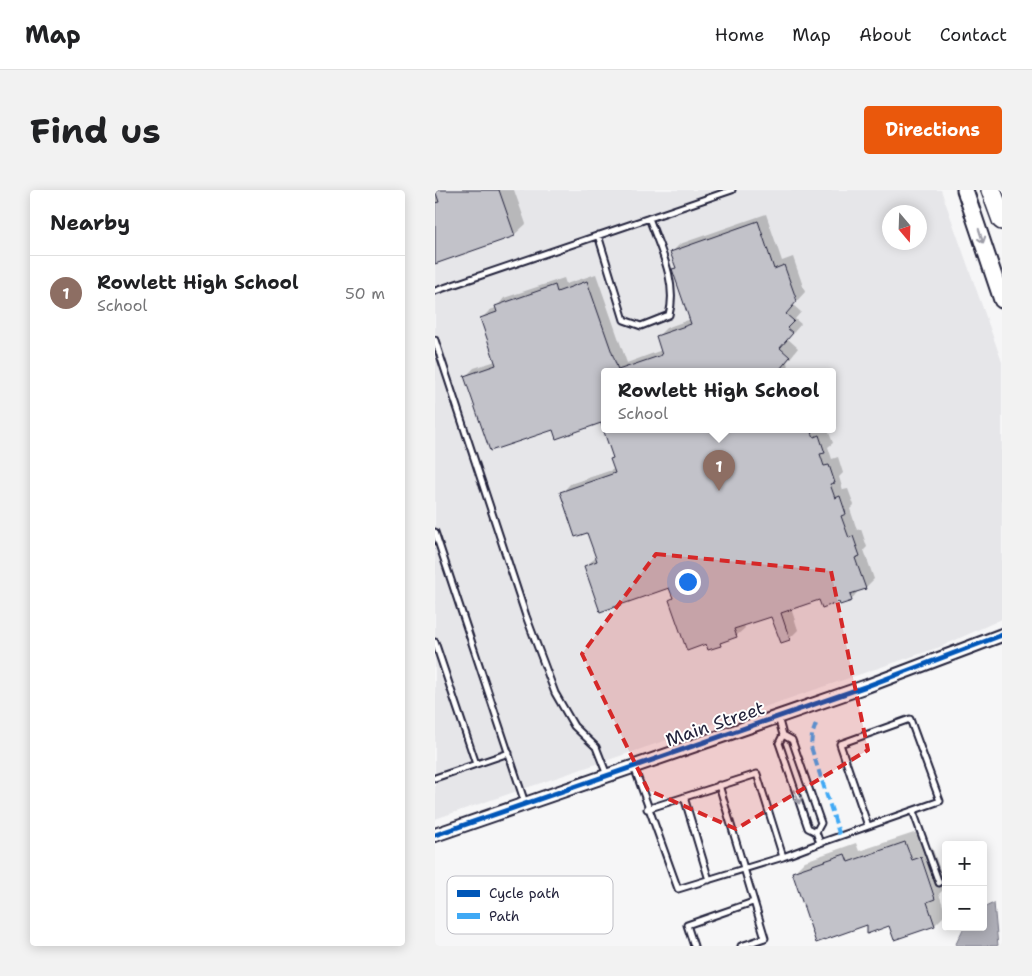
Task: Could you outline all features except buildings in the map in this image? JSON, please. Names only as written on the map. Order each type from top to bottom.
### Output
[{"type":"highway","points":[[991,190],[1002,220]]},
{"type":"main road","points":[[965,190],[1002,300]]},
{"type":"street","name":"Main Street","points":[[435,835],[778,717],[1002,635]]},
{"type":"lane","points":[[435,291],[733,190]]},
{"type":"lane","points":[[598,235],[624,320],[641,326],[669,315],[673,301],[669,276],[649,218]]},
{"type":"lane","points":[[435,340],[438,359],[526,616],[555,693],[574,726],[596,747],[607,776]]},
{"type":"lane","points":[[435,532],[525,804]]},
{"type":"lane","points":[[435,642],[475,764]]},
{"type":"lane","points":[[778,717],[783,735],[779,742],[789,774],[808,828],[816,832],[820,843]]},
{"type":"lane","points":[[633,766],[647,809],[678,889],[783,856],[940,801],[910,719],[840,744],[868,826]]},
{"type":"lane","points":[[783,735],[792,740],[821,823],[816,832]]},
{"type":"lane","points":[[435,778],[509,754]]},
{"type":"lane","points":[[789,774],[802,770]]},
{"type":"lane","points":[[647,809],[757,774],[783,856]]},
{"type":"lane","points":[[719,786],[765,938],[741,946]]},
{"type":"lane","points":[[684,797],[709,880]]},
{"type":"lane","points":[[913,811],[939,883]]},
{"type":"lane","points":[[694,946],[687,925],[753,902]]},
{"type":"highlighted area","points":[[656,554],[831,571],[868,750],[736,829],[648,790],[582,654]]},
{"type":"shaded area","points":[[435,190],[941,190],[1002,362],[1002,619],[940,647],[435,819]]},
{"type":"shaded area","points":[[994,903],[998,946],[955,946],[962,931],[987,931],[987,906]]},
{"type":"marked path","points":[[816,724],[812,735],[811,747],[840,836]]},
{"type":"cycle path","points":[[435,835],[867,686],[1002,635]]},
{"type":"place","name":"Rowlett High School","points":[[719,491]]}]
